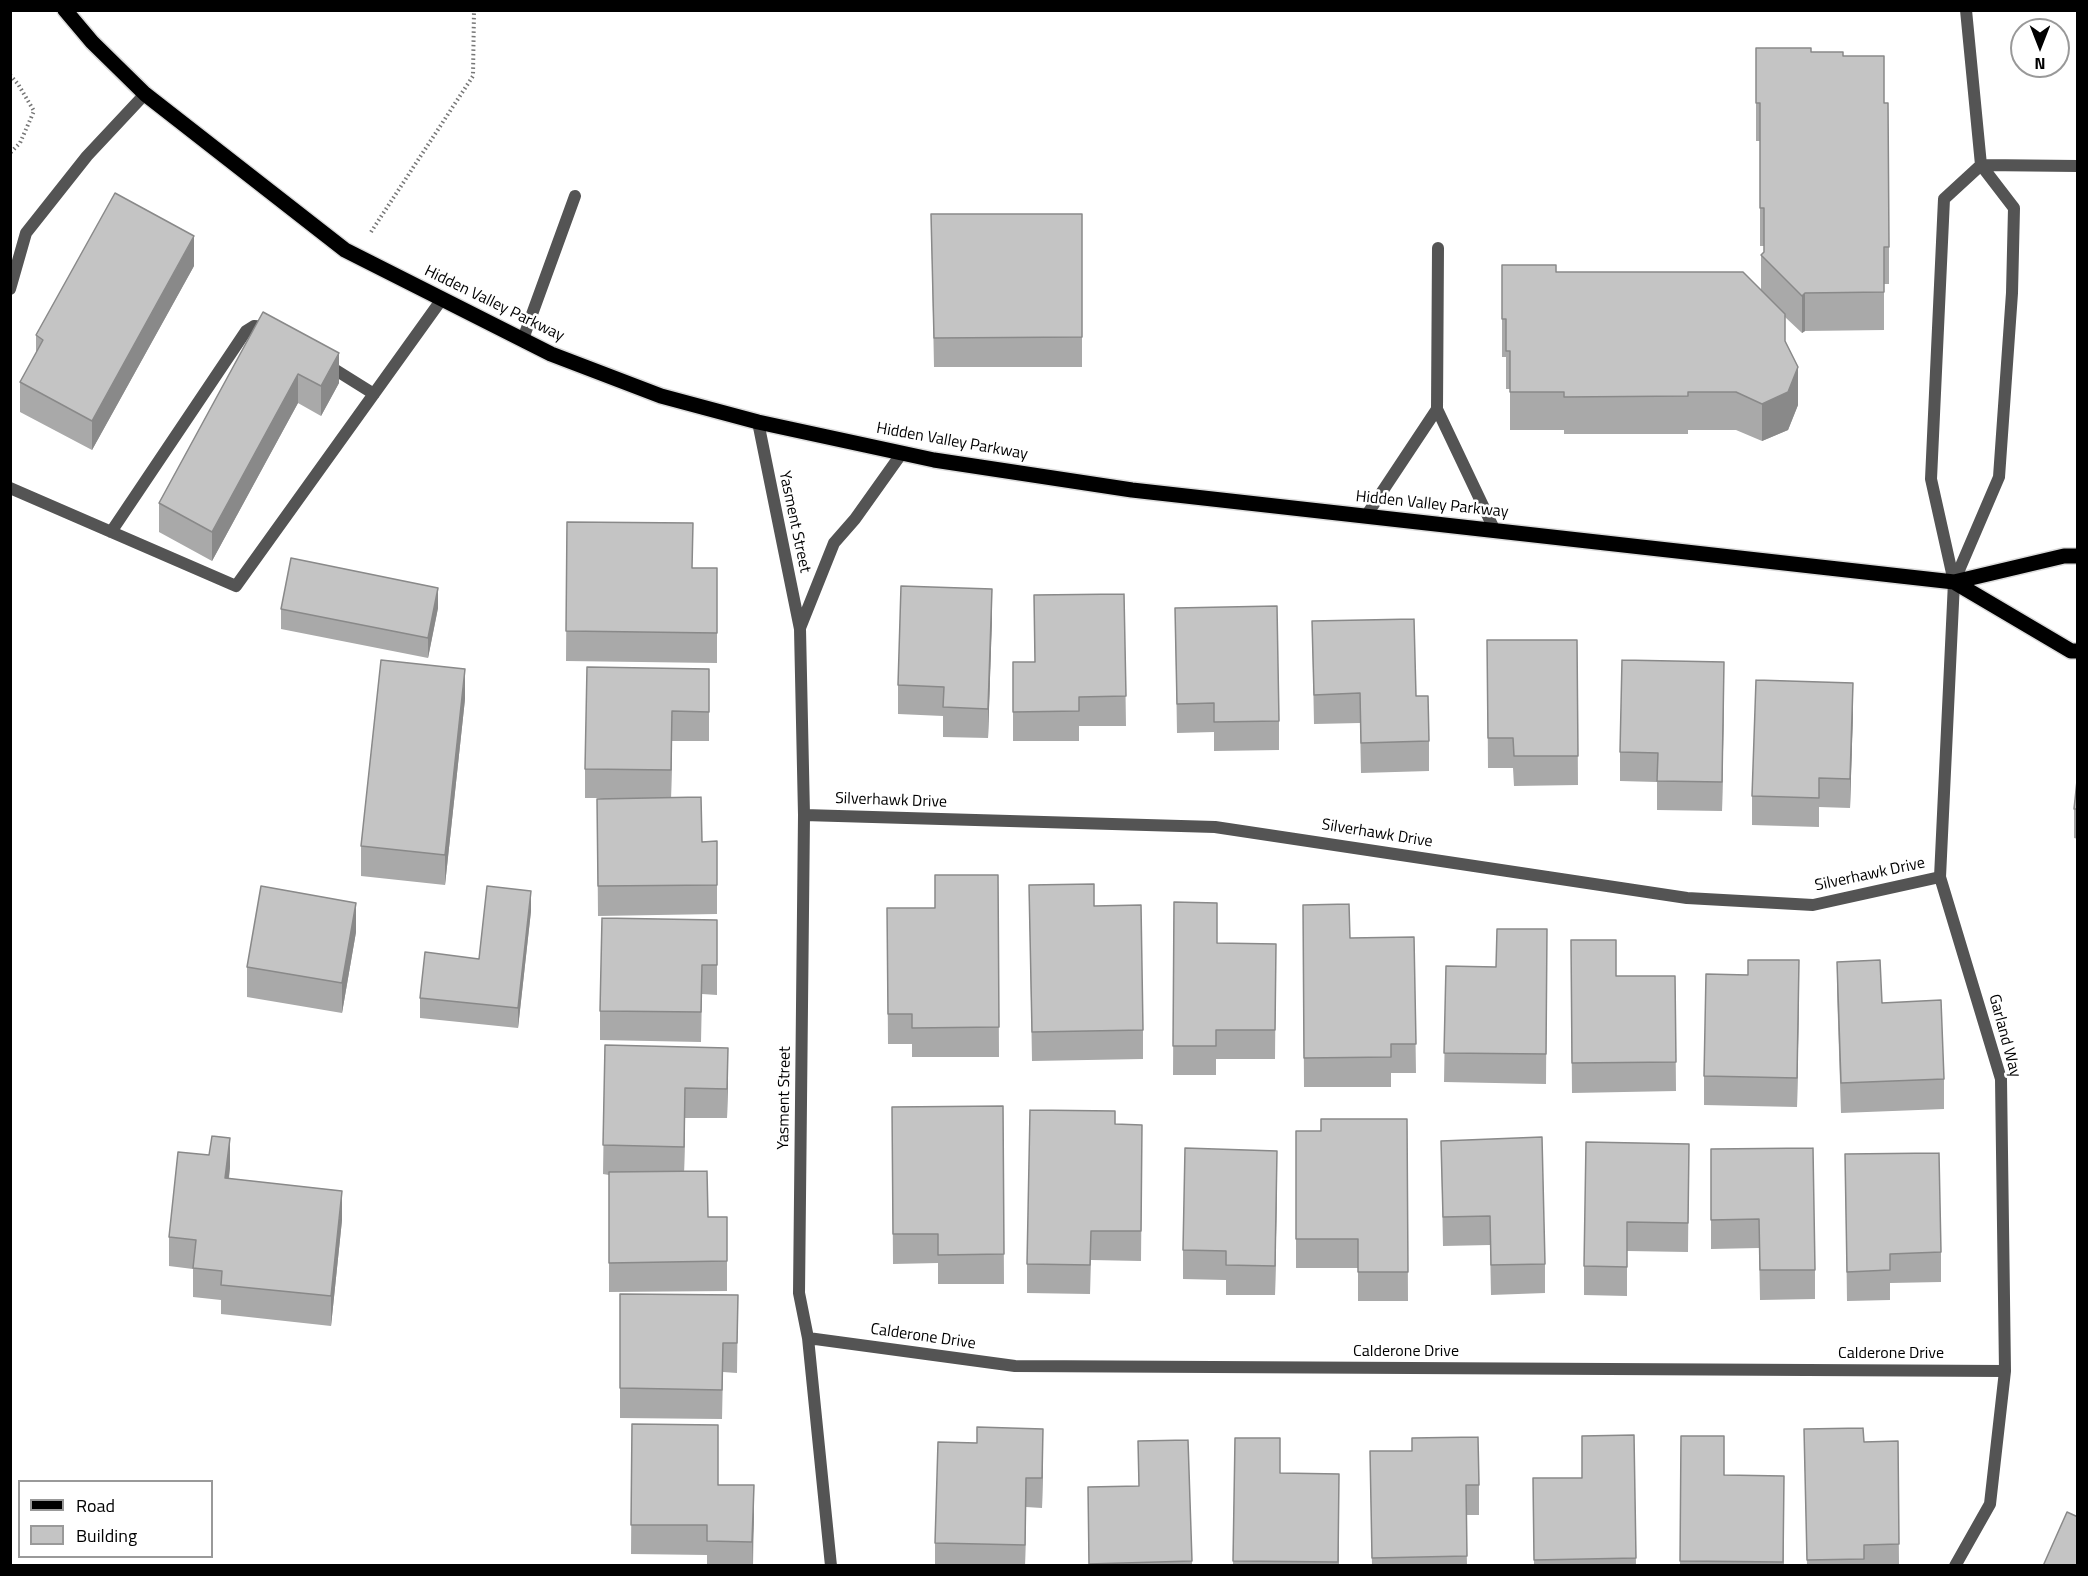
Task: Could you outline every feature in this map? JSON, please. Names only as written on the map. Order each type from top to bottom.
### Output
[{"type":"main road","name":"Hidden Valley Parkway","points":[[65,10],[92,42],[145,93],[345,250],[551,354],[661,396],[758,422],[934,460],[1132,490],[1495,531],[1954,582],[2064,556],[2078,556]]},
{"type":"main road","name":"Hidden Valley Parkway","points":[[1954,582],[2071,651],[2078,651]]},
{"type":"street","points":[[1954,582],[1999,477],[2011,304],[2014,208],[1981,165],[1966,10]]},
{"type":"street","points":[[10,289],[26,233],[87,156],[145,93]]},
{"type":"street","points":[[1954,582],[1931,479],[1944,199],[1981,165],[2078,166]]},
{"type":"street","points":[[523,339],[575,196]]},
{"type":"street","points":[[1437,248],[1437,409],[1495,531]]},
{"type":"street","points":[[10,488],[236,586],[442,299]]},
{"type":"street","points":[[111,532],[246,331],[254,326],[266,327],[286,339]]},
{"type":"street","points":[[315,357],[374,394]]},
{"type":"street","points":[[1366,516],[1437,409]]},
{"type":"street","name":"Yasment Street","points":[[758,422],[800,629],[804,815],[799,1293],[808,1338],[831,1566]]},
{"type":"street","name":"Yasment Street","points":[[800,629],[834,543],[855,519],[902,453]]},
{"type":"street","name":"Garland Way","points":[[1954,582],[1940,877],[2001,1079],[2005,1371],[1990,1503],[1955,1566]]},
{"type":"street","name":"Silverhawk Drive","points":[[804,815],[1215,826],[1687,898],[1813,905],[1940,877]]},
{"type":"street","name":"Calderone Drive","points":[[808,1338],[1015,1366],[2005,1371]]},
{"type":"path","points":[[370,234],[473,76],[474,10]]},
{"type":"path","points":[[10,75],[34,111],[20,143],[10,153]]},
{"type":"building","points":[[1756,48],[1811,48],[1811,52],[1843,52],[1843,56],[1884,56],[1884,103],[1888,103],[1889,247],[1884,247],[1884,292],[1805,293],[1802,296],[1761,255],[1764,252],[1764,208],[1760,208],[1760,103],[1756,103]]},
{"type":"building","points":[[115,193],[194,236],[92,421],[20,382],[43,340],[36,335]]},
{"type":"building","points":[[931,214],[1082,214],[1082,337],[934,338]]},
{"type":"building","points":[[1502,265],[1556,265],[1556,272],[1743,272],[1785,314],[1785,341],[1798,367],[1788,392],[1762,404],[1736,392],[1688,392],[1688,396],[1564,397],[1564,392],[1510,392],[1510,351],[1506,351],[1506,319],[1502,319]]},
{"type":"building","points":[[263,312],[339,353],[321,386],[298,374],[212,532],[159,503]]},
{"type":"building","points":[[567,522],[693,523],[692,568],[717,568],[717,633],[566,631]]},
{"type":"building","points":[[291,558],[438,588],[428,638],[281,609]]},
{"type":"building","points":[[901,586],[992,589],[988,709],[943,707],[944,687],[898,685]]},
{"type":"building","points":[[1124,594],[1126,696],[1079,697],[1079,711],[1013,712],[1013,662],[1035,662],[1034,595]]},
{"type":"building","points":[[1277,606],[1279,721],[1214,722],[1214,703],[1177,704],[1175,608]]},
{"type":"building","points":[[1414,619],[1416,696],[1428,696],[1429,741],[1361,743],[1360,693],[1314,695],[1312,621]]},
{"type":"building","points":[[1487,640],[1577,640],[1578,756],[1514,756],[1513,738],[1488,738]]},
{"type":"building","points":[[381,660],[465,669],[445,855],[361,846]]},
{"type":"building","points":[[1622,660],[1724,662],[1722,782],[1657,781],[1658,753],[1620,752]]},
{"type":"building","points":[[587,667],[709,669],[709,712],[672,711],[671,770],[585,769]]},
{"type":"building","points":[[1756,680],[1853,683],[1850,779],[1819,778],[1819,798],[1752,796]]},
{"type":"building","points":[[2078,771],[2078,809],[2074,809]]},
{"type":"building","points":[[701,797],[702,842],[717,841],[717,885],[598,886],[597,799]]},
{"type":"building","points":[[935,875],[998,875],[999,1027],[912,1028],[912,1014],[888,1014],[887,908],[935,908]]},
{"type":"building","points":[[1094,884],[1094,906],[1141,905],[1143,1030],[1032,1032],[1029,885]]},
{"type":"building","points":[[261,886],[356,903],[342,983],[247,967]]},
{"type":"building","points":[[487,886],[531,891],[518,1008],[420,998],[425,952],[479,959]]},
{"type":"building","points":[[1174,902],[1217,903],[1217,943],[1276,944],[1275,1030],[1216,1030],[1216,1046],[1173,1046]]},
{"type":"building","points":[[1349,904],[1350,938],[1414,937],[1416,1044],[1391,1044],[1391,1057],[1304,1058],[1303,905]]},
{"type":"building","points":[[602,918],[717,920],[717,965],[702,965],[701,1012],[600,1011]]},
{"type":"building","points":[[1497,929],[1547,929],[1546,1054],[1444,1053],[1446,966],[1496,967]]},
{"type":"building","points":[[1571,940],[1616,940],[1616,976],[1675,976],[1676,1062],[1572,1063]]},
{"type":"building","points":[[1748,960],[1799,960],[1797,1078],[1704,1076],[1706,974],[1748,975]]},
{"type":"building","points":[[1880,960],[1882,1003],[1941,1000],[1944,1079],[1841,1083],[1837,962]]},
{"type":"building","points":[[605,1045],[728,1048],[727,1089],[685,1088],[684,1147],[603,1145]]},
{"type":"building","points":[[1003,1106],[1004,1254],[938,1255],[938,1234],[893,1234],[892,1107]]},
{"type":"building","points":[[1030,1110],[1115,1111],[1115,1124],[1142,1125],[1141,1231],[1091,1231],[1090,1265],[1027,1264]]},
{"type":"building","points":[[1321,1119],[1407,1119],[1408,1272],[1358,1272],[1358,1239],[1296,1239],[1296,1131],[1321,1131]]},
{"type":"building","points":[[212,1136],[230,1138],[225,1178],[342,1191],[331,1296],[221,1285],[222,1271],[193,1268],[196,1240],[169,1237],[178,1152],[209,1155]]},
{"type":"building","points":[[1542,1137],[1545,1264],[1491,1265],[1490,1216],[1443,1217],[1441,1141]]},
{"type":"building","points":[[1586,1142],[1689,1144],[1688,1223],[1627,1222],[1627,1267],[1584,1266]]},
{"type":"building","points":[[1185,1148],[1277,1151],[1275,1266],[1226,1265],[1226,1251],[1183,1250]]},
{"type":"building","points":[[1813,1148],[1815,1270],[1760,1270],[1759,1219],[1711,1220],[1711,1149]]},
{"type":"building","points":[[1939,1153],[1941,1252],[1890,1254],[1890,1270],[1847,1272],[1845,1154]]},
{"type":"building","points":[[707,1171],[708,1217],[727,1217],[727,1261],[609,1263],[609,1172]]},
{"type":"building","points":[[620,1294],[738,1295],[737,1343],[723,1343],[722,1390],[620,1388]]},
{"type":"building","points":[[632,1424],[718,1425],[718,1485],[754,1485],[752,1542],[707,1541],[707,1525],[631,1525]]},
{"type":"building","points":[[977,1427],[1043,1429],[1042,1478],[1026,1478],[1025,1545],[935,1543],[938,1442],[977,1443]]},
{"type":"building","points":[[1863,1428],[1864,1442],[1898,1441],[1899,1544],[1864,1545],[1864,1559],[1807,1560],[1804,1429]]},
{"type":"building","points":[[1634,1435],[1636,1558],[1534,1560],[1533,1478],[1582,1478],[1582,1436]]},
{"type":"building","points":[[1681,1436],[1724,1436],[1724,1475],[1784,1476],[1783,1562],[1680,1561]]},
{"type":"building","points":[[1478,1437],[1479,1485],[1466,1485],[1467,1556],[1372,1558],[1370,1451],[1412,1451],[1412,1438]]},
{"type":"building","points":[[1235,1438],[1280,1438],[1280,1473],[1339,1474],[1338,1562],[1233,1561]]},
{"type":"building","points":[[1188,1440],[1192,1561],[1089,1564],[1088,1487],[1139,1486],[1138,1441]]},
{"type":"building","points":[[2067,1512],[2078,1517],[2078,1566],[2043,1566]]}]
